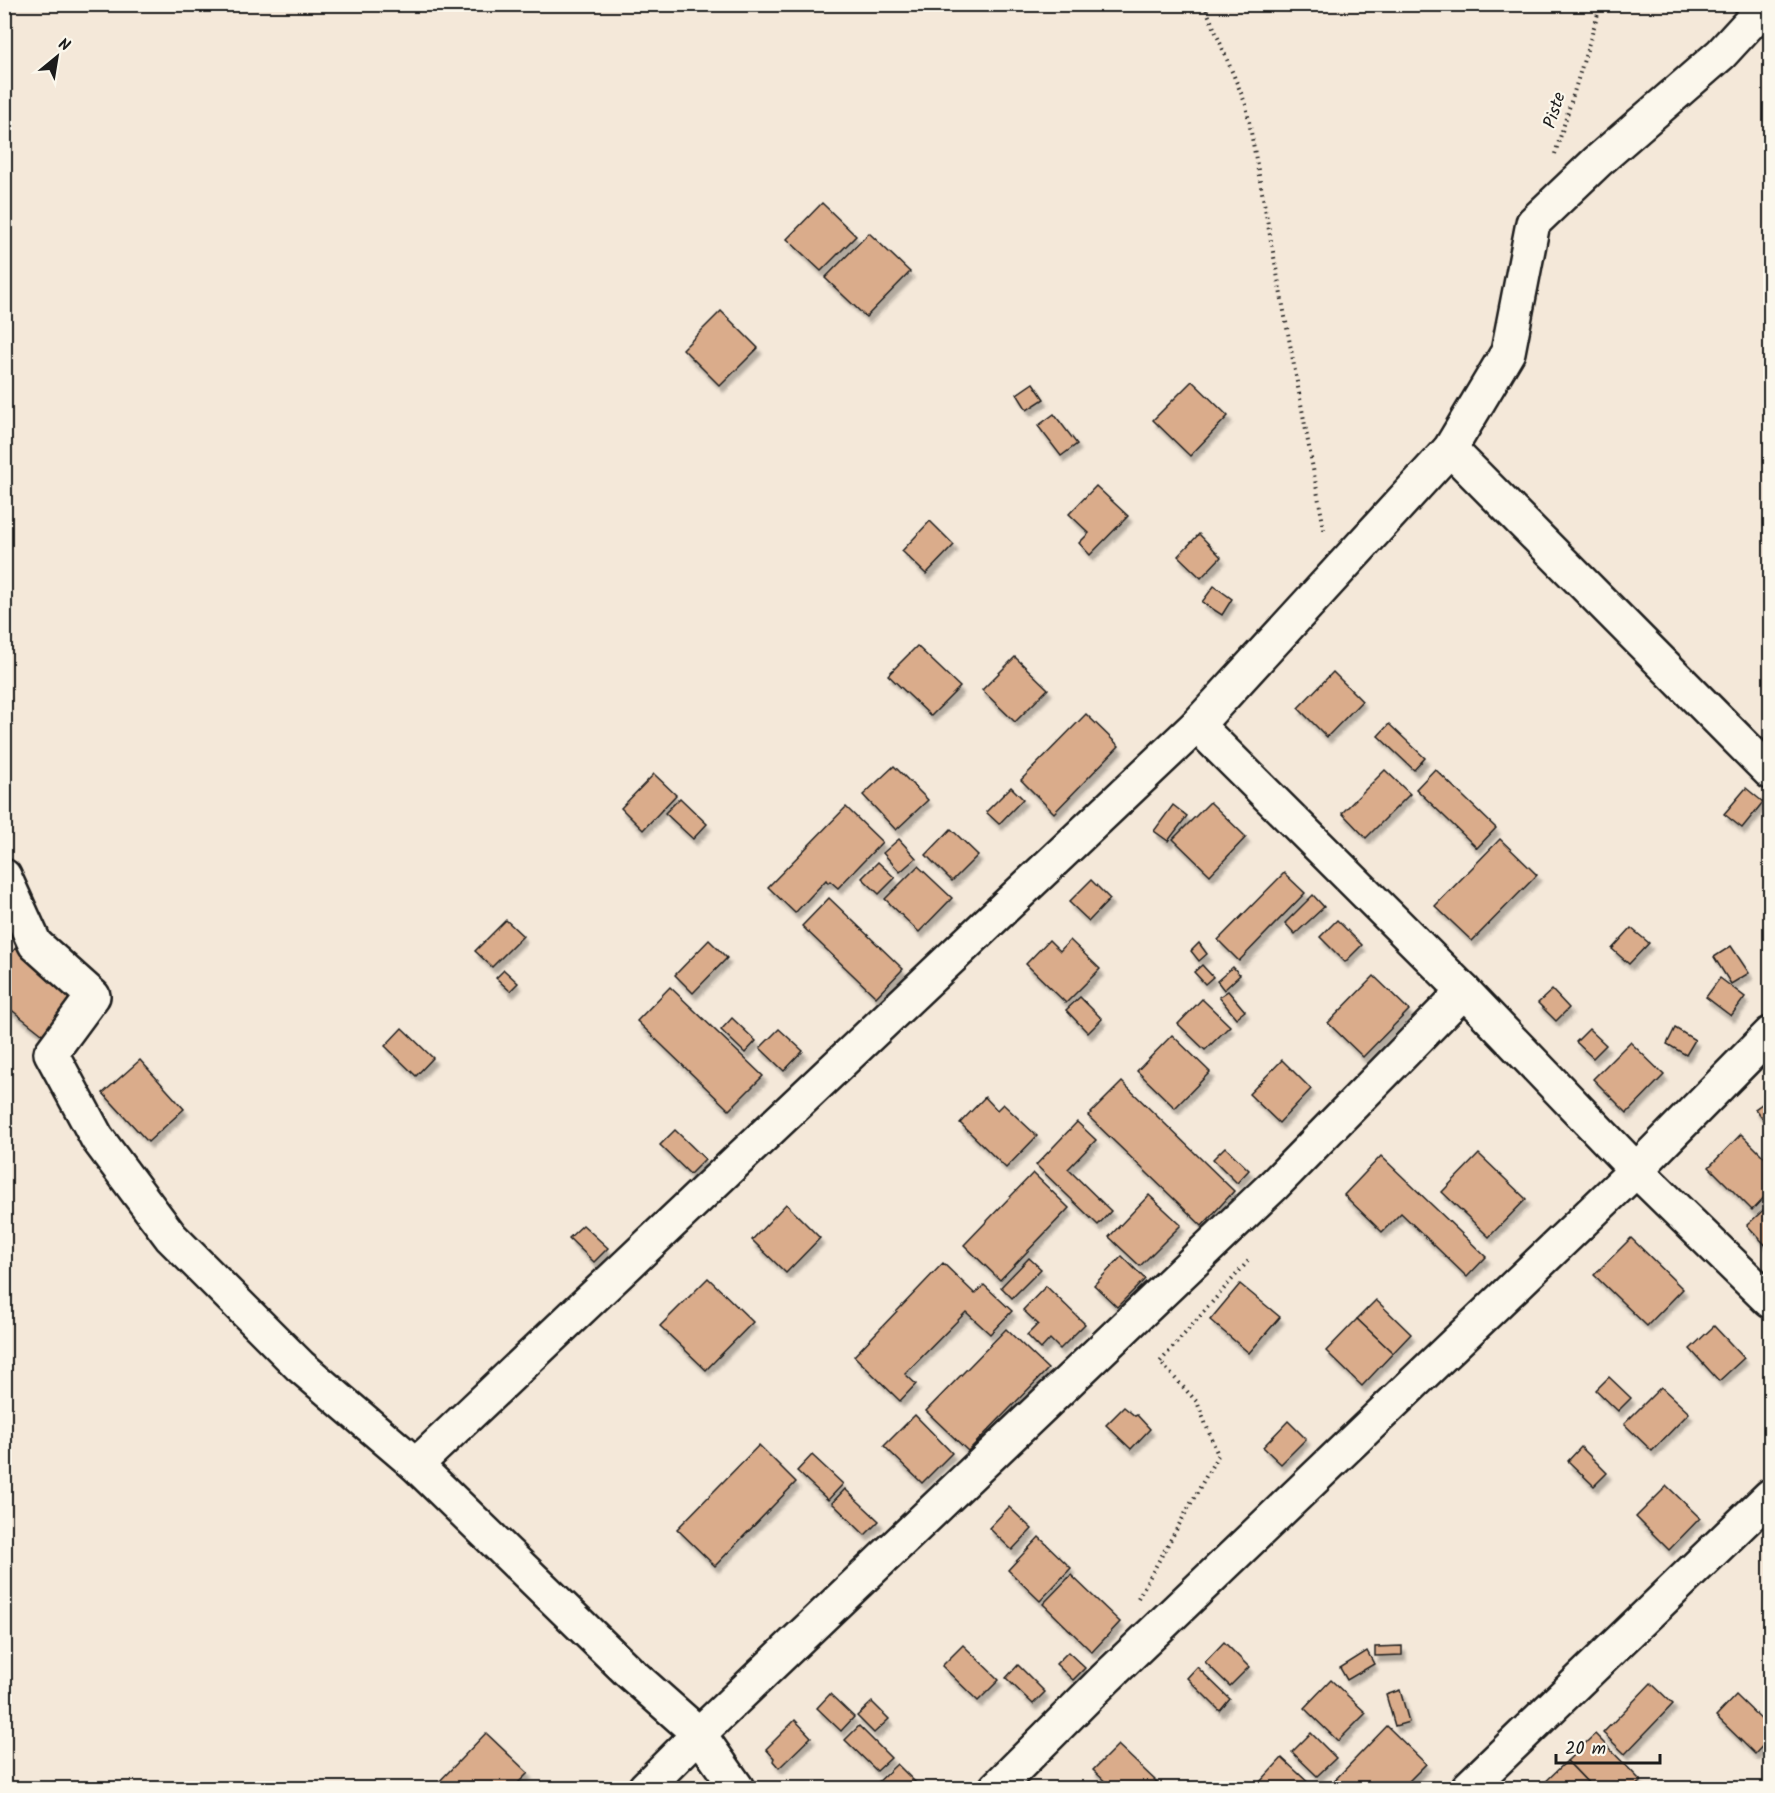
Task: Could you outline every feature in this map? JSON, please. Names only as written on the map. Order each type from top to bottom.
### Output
[{"type":"street","points":[[416,1465],[1197,725],[1450,449],[1508,352],[1533,223],[1598,161],[1721,54],[1767,4]]},
{"type":"street","points":[[1450,449],[1770,772]]},
{"type":"street","points":[[1197,725],[1464,991],[1636,1170],[1770,1301]]},
{"type":"street","points":[[4,876],[35,944],[93,996],[51,1053],[97,1138],[171,1237],[300,1365],[416,1465],[628,1671],[699,1734],[737,1788]]},
{"type":"street","points":[[645,1788],[1275,1184],[1464,991]]},
{"type":"street","points":[[996,1788],[1105,1679],[1636,1170],[1770,1034]]},
{"type":"street","points":[[1468,1788],[1770,1496]]},
{"type":"path","points":[[1204,4],[1246,105],[1333,576]]},
{"type":"path","name":"Piste","points":[[1554,157],[1601,4]]},
{"type":"path","points":[[1133,1606],[1218,1455],[1197,1402],[1160,1362],[1250,1258]]},
{"type":"building","points":[[822,203],[856,236],[821,271],[787,239]]},
{"type":"building","points":[[869,233],[910,272],[866,317],[825,278]]},
{"type":"building","points":[[721,311],[758,348],[720,386],[683,349]]},
{"type":"building","points":[[1192,381],[1228,416],[1190,456],[1153,420]]},
{"type":"building","points":[[1033,383],[1044,399],[1027,410],[1017,394]]},
{"type":"building","points":[[1054,414],[1077,444],[1061,456],[1038,426]]},
{"type":"building","points":[[1096,486],[1128,516],[1090,555],[1079,543],[1089,533],[1069,514]]},
{"type":"building","points":[[930,521],[954,545],[926,574],[902,551]]},
{"type":"building","points":[[1199,534],[1221,557],[1201,578],[1178,556]]},
{"type":"building","points":[[1214,586],[1232,599],[1222,615],[1202,602]]},
{"type":"building","points":[[917,646],[960,687],[931,716],[888,675]]},
{"type":"building","points":[[1015,657],[1048,689],[1015,722],[982,690]]},
{"type":"building","points":[[1333,672],[1362,701],[1327,737],[1298,708]]},
{"type":"building","points":[[1086,714],[1119,746],[1054,813],[1021,780]]},
{"type":"building","points":[[1389,724],[1425,758],[1414,770],[1378,736]]},
{"type":"building","points":[[894,766],[928,800],[896,830],[863,795]]},
{"type":"building","points":[[1435,769],[1496,828],[1477,848],[1416,789]]},
{"type":"building","points":[[1385,770],[1410,794],[1366,838],[1342,813]]},
{"type":"building","points":[[654,774],[676,795],[643,830],[621,808]]},
{"type":"building","points":[[1011,787],[1023,799],[999,824],[986,812]]},
{"type":"building","points":[[1746,788],[1763,802],[1742,828],[1724,814]]},
{"type":"building","points":[[680,798],[707,824],[693,839],[665,813]]},
{"type":"building","points":[[1210,802],[1246,837],[1210,875],[1173,839]]},
{"type":"building","points":[[1173,805],[1187,816],[1168,841],[1154,831]]},
{"type":"building","points":[[846,807],[882,842],[838,888],[826,880],[795,913],[768,887]]},
{"type":"building","points":[[951,829],[978,855],[952,881],[926,855]]},
{"type":"building","points":[[899,839],[916,858],[900,872],[883,853]]},
{"type":"building","points":[[1500,839],[1537,875],[1472,941],[1435,906]]},
{"type":"building","points":[[878,862],[895,878],[879,894],[862,878]]},
{"type":"building","points":[[918,866],[952,898],[919,932],[885,899]]},
{"type":"building","points":[[1284,873],[1305,893],[1239,961],[1218,940]]},
{"type":"building","points":[[1091,880],[1110,899],[1089,921],[1069,902]]},
{"type":"building","points":[[1313,895],[1324,907],[1295,934],[1285,923]]},
{"type":"building","points":[[829,898],[903,969],[876,997],[802,926]]},
{"type":"building","points":[[506,920],[523,936],[492,967],[475,951]]},
{"type":"building","points":[[1337,920],[1362,945],[1345,962],[1320,937]]},
{"type":"building","points":[[1631,928],[1649,943],[1629,964],[1612,949]]},
{"type":"building","points":[[709,940],[727,958],[693,993],[675,975]]},
{"type":"building","points":[[1049,940],[1060,951],[1070,940],[1100,969],[1066,1003],[1026,964]]},
{"type":"building","points":[[1199,943],[1207,954],[1199,961],[1191,951]]},
{"type":"building","points":[[18,945],[80,996],[47,1038],[4,1004],[4,962]]},
{"type":"building","points":[[1731,946],[1749,973],[1731,984],[1714,957]]},
{"type":"building","points":[[1202,965],[1213,977],[1205,984],[1194,972]]},
{"type":"building","points":[[1233,967],[1240,975],[1224,990],[1217,981]]},
{"type":"building","points":[[504,970],[518,983],[510,991],[496,978]]},
{"type":"building","points":[[1374,976],[1409,1010],[1363,1057],[1328,1023]]},
{"type":"building","points":[[1720,978],[1745,997],[1731,1016],[1706,997]]},
{"type":"building","points":[[670,987],[763,1076],[729,1110],[637,1021]]},
{"type":"building","points":[[1552,990],[1569,1008],[1556,1021],[1538,1003]]},
{"type":"building","points":[[1228,991],[1245,1011],[1236,1018],[1219,997]]},
{"type":"building","points":[[1080,997],[1102,1019],[1088,1033],[1066,1010]]},
{"type":"building","points":[[1202,999],[1230,1026],[1205,1050],[1178,1024]]},
{"type":"building","points":[[732,1018],[756,1041],[745,1053],[721,1030]]},
{"type":"building","points":[[402,1028],[433,1058],[416,1076],[385,1046]]},
{"type":"building","points":[[1675,1028],[1695,1040],[1686,1055],[1667,1044]]},
{"type":"building","points":[[779,1029],[803,1051],[784,1071],[760,1048]]},
{"type":"building","points":[[1589,1029],[1606,1045],[1593,1058],[1576,1042]]},
{"type":"building","points":[[1172,1035],[1210,1072],[1175,1108],[1137,1071]]},
{"type":"building","points":[[1630,1042],[1664,1075],[1627,1113],[1593,1079]]},
{"type":"building","points":[[140,1060],[184,1109],[148,1142],[103,1093]]},
{"type":"building","points":[[1282,1060],[1311,1089],[1279,1123],[1249,1094]]},
{"type":"building","points":[[1122,1082],[1234,1191],[1202,1226],[1088,1116]]},
{"type":"building","points":[[985,1097],[997,1110],[1003,1104],[1037,1136],[1006,1168],[960,1123]]},
{"type":"building","points":[[1769,1099],[1770,1124],[1768,1126],[1755,1109]]},
{"type":"building","points":[[1077,1122],[1096,1140],[1068,1169],[1111,1211],[1098,1225],[1036,1165]]},
{"type":"building","points":[[675,1130],[705,1159],[690,1174],[660,1145]]},
{"type":"building","points":[[1741,1134],[1770,1163],[1770,1191],[1752,1210],[1709,1167]]},
{"type":"building","points":[[1225,1147],[1249,1170],[1237,1183],[1213,1159]]},
{"type":"building","points":[[1479,1154],[1526,1199],[1489,1237],[1442,1192]]},
{"type":"building","points":[[1381,1156],[1486,1257],[1467,1277],[1401,1213],[1382,1232],[1344,1195]]},
{"type":"building","points":[[1033,1173],[1069,1208],[1000,1280],[964,1245]]},
{"type":"building","points":[[1149,1195],[1181,1225],[1140,1266],[1109,1237]]},
{"type":"building","points":[[786,1204],[820,1238],[786,1273],[752,1240]]},
{"type":"building","points":[[1770,1204],[1770,1250],[1747,1225]]},
{"type":"building","points":[[583,1225],[608,1248],[594,1262],[569,1238]]},
{"type":"building","points":[[1631,1238],[1683,1289],[1647,1326],[1594,1275]]},
{"type":"building","points":[[1122,1256],[1145,1279],[1117,1307],[1094,1285]]},
{"type":"building","points":[[1029,1258],[1041,1269],[1012,1298],[1001,1287]]},
{"type":"building","points":[[943,1263],[975,1294],[984,1285],[1012,1311],[990,1334],[966,1312],[905,1374],[916,1384],[900,1401],[854,1356]]},
{"type":"building","points":[[708,1278],[753,1322],[706,1370],[660,1326]]},
{"type":"building","points":[[1240,1284],[1280,1317],[1249,1353],[1210,1320]]},
{"type":"building","points":[[1046,1286],[1085,1324],[1060,1349],[1050,1339],[1041,1349],[1027,1335],[1038,1324],[1023,1310]]},
{"type":"building","points":[[1376,1300],[1411,1334],[1393,1353],[1357,1319]]},
{"type":"building","points":[[1357,1319],[1393,1353],[1362,1386],[1326,1351]]},
{"type":"building","points":[[1714,1326],[1744,1358],[1719,1381],[1690,1349]]},
{"type":"building","points":[[1006,1329],[1048,1369],[968,1451],[926,1411]]},
{"type":"building","points":[[1609,1377],[1631,1398],[1618,1411],[1596,1390]]},
{"type":"building","points":[[1661,1387],[1689,1413],[1652,1451],[1624,1424]]},
{"type":"building","points":[[1124,1407],[1135,1416],[1137,1415],[1150,1429],[1131,1449],[1106,1425]]},
{"type":"building","points":[[915,1415],[952,1453],[922,1483],[884,1446]]},
{"type":"building","points":[[1288,1421],[1306,1439],[1281,1464],[1263,1447]]},
{"type":"building","points":[[759,1445],[796,1482],[715,1566],[677,1529]]},
{"type":"building","points":[[1581,1447],[1607,1473],[1594,1486],[1568,1461]]},
{"type":"building","points":[[812,1455],[843,1484],[828,1500],[797,1471]]},
{"type":"building","points":[[1667,1486],[1700,1518],[1669,1550],[1636,1517]]},
{"type":"building","points":[[845,1489],[879,1521],[865,1535],[832,1503]]},
{"type":"building","points":[[1009,1507],[1032,1529],[1012,1550],[989,1528]]},
{"type":"building","points":[[1039,1537],[1071,1568],[1040,1601],[1008,1570]]},
{"type":"building","points":[[1071,1575],[1120,1622],[1092,1652],[1043,1604]]},
{"type":"building","points":[[1224,1642],[1249,1667],[1230,1686],[1205,1662]]},
{"type":"building","points":[[963,1645],[999,1680],[978,1701],[942,1666]]},
{"type":"building","points":[[1402,1646],[1402,1655],[1375,1656],[1375,1647]]},
{"type":"building","points":[[1367,1651],[1374,1664],[1347,1680],[1340,1668]]},
{"type":"building","points":[[1068,1652],[1085,1668],[1073,1680],[1056,1664]]},
{"type":"building","points":[[1018,1665],[1045,1692],[1033,1704],[1006,1678]]},
{"type":"building","points":[[1197,1667],[1230,1699],[1220,1711],[1187,1678]]},
{"type":"building","points":[[1331,1680],[1366,1713],[1338,1741],[1304,1708]]},
{"type":"building","points":[[1651,1683],[1673,1704],[1625,1754],[1603,1733]]},
{"type":"building","points":[[1400,1690],[1409,1722],[1395,1726],[1386,1695]]},
{"type":"building","points":[[830,1694],[854,1717],[841,1731],[817,1708]]},
{"type":"building","points":[[1736,1695],[1770,1728],[1770,1738],[1755,1754],[1716,1716]]},
{"type":"building","points":[[872,1702],[889,1719],[874,1733],[857,1716]]},
{"type":"building","points":[[795,1720],[811,1737],[779,1768],[766,1749]]},
{"type":"building","points":[[859,1726],[891,1758],[877,1771],[845,1740]]},
{"type":"building","points":[[1387,1726],[1426,1764],[1402,1788],[1338,1788],[1332,1783]]},
{"type":"building","points":[[486,1733],[528,1773],[513,1788],[439,1788],[436,1785]]},
{"type":"building","points":[[1311,1733],[1336,1758],[1317,1776],[1292,1752]]},
{"type":"building","points":[[1595,1734],[1641,1781],[1633,1788],[1593,1788],[1567,1761]]},
{"type":"building","points":[[1118,1745],[1157,1782],[1150,1788],[1112,1788],[1093,1770]]},
{"type":"building","points":[[1282,1758],[1314,1788],[1266,1788],[1260,1782]]},
{"type":"building","points":[[1567,1761],[1589,1784],[1584,1788],[1539,1788]]},
{"type":"building","points":[[897,1764],[921,1788],[872,1788]]}]
